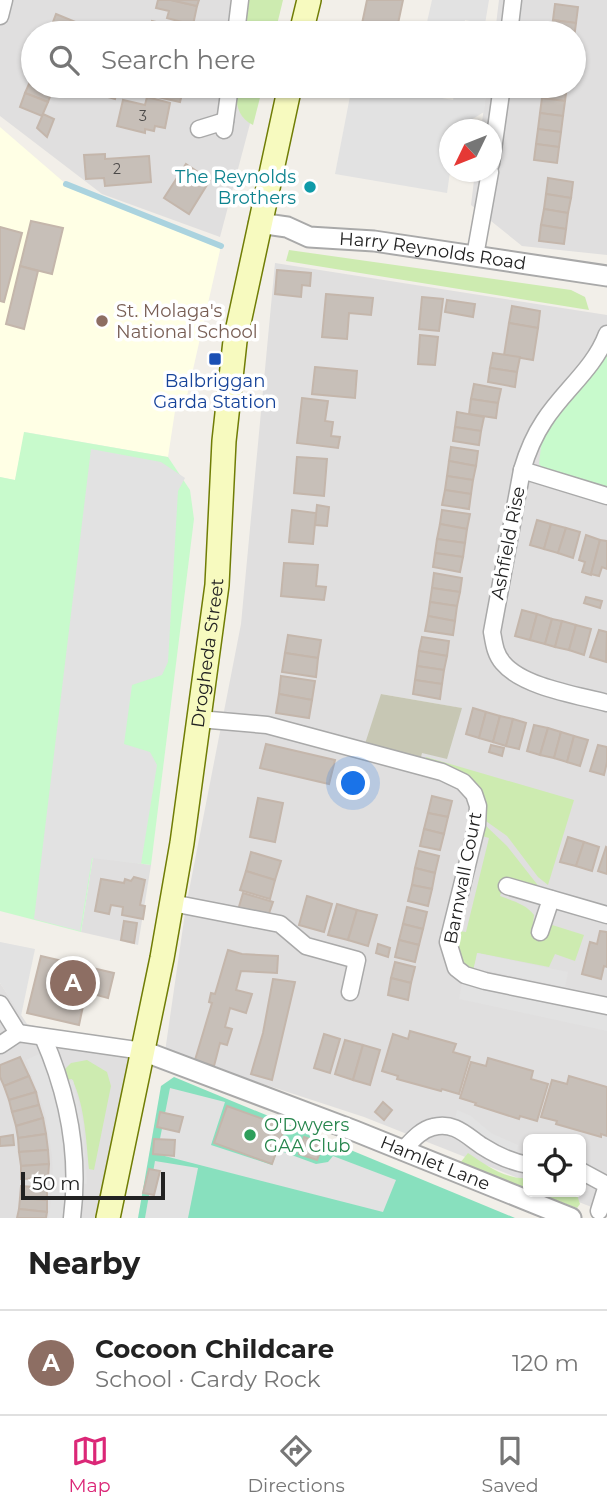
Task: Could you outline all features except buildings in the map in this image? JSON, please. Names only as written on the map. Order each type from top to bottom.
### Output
[{"type":"main road","points":[[304,21],[309,0]]},
{"type":"main road","name":"Drogheda Street","points":[[108,1218],[172,903],[216,585],[224,441],[235,341],[287,98]]},
{"type":"street","points":[[0,16],[4,0]]},
{"type":"street","points":[[237,21],[240,0]]},
{"type":"street","points":[[510,21],[513,0]]},
{"type":"street","points":[[199,129],[225,125],[228,98]]},
{"type":"street","points":[[498,119],[500,98]]},
{"type":"street","points":[[475,256],[488,182]]},
{"type":"street","name":"Harry Reynolds Road","points":[[259,223],[287,227],[309,237],[374,241],[607,276]]},
{"type":"street","name":"Ashfield Rise","points":[[607,334],[601,350],[544,421],[530,446],[522,470],[492,632],[495,650],[513,673],[531,681],[607,703]]},
{"type":"street","points":[[522,470],[607,496]]},
{"type":"street","name":"Barnwall Court","points":[[199,719],[267,725],[419,765],[463,782],[474,794],[478,806],[477,825],[448,942],[456,968],[465,975],[485,981],[607,1006]]},
{"type":"street","points":[[507,886],[607,915]]},
{"type":"street","points":[[540,932],[551,899]]},
{"type":"street","points":[[172,903],[280,923],[306,946],[357,960],[350,992]]},
{"type":"street","points":[[0,1004],[18,1033]]},
{"type":"street","points":[[0,1045],[18,1033],[143,1051]]},
{"type":"street","points":[[43,1037],[64,1094],[73,1137],[76,1189],[72,1218]]},
{"type":"street","name":"Hamlet Lane","points":[[143,1051],[570,1218]]},
{"type":"street","points":[[402,1151],[418,1134],[432,1127],[450,1126],[497,1154],[523,1163]]},
{"type":"street","points":[[586,1174],[607,1185],[600,1211]]},
{"type":"shaded area","points":[[0,0],[279,0],[274,21],[21,21],[21,98],[257,98],[220,237],[102,194],[0,116]]},
{"type":"shaded area","points":[[432,0],[489,0],[486,21],[427,21]]},
{"type":"shaded area","points":[[499,0],[607,0],[607,255],[522,246],[471,205],[474,182],[502,182],[502,119],[482,119],[485,98],[586,98],[586,21],[496,21]]},
{"type":"shaded area","points":[[350,98],[486,98],[484,112],[472,119],[439,119],[439,182],[449,182],[447,193],[335,174]]},
{"type":"shaded area","name":"St. Molaga's National School","points":[[0,127],[66,184],[221,246],[187,396],[175,411],[168,457],[25,432],[15,480],[0,477]]},
{"type":"shaded area","points":[[275,263],[607,315],[607,1213],[566,1197],[586,1197],[586,1134],[523,1134],[523,1180],[364,1117],[165,1052],[186,906],[241,624]],"holes":[[[381,694],[461,708],[421,752],[419,764]]]},
{"type":"shaded area","points":[[91,449],[161,462],[185,478],[178,491],[168,662],[162,675],[132,685],[124,744],[150,752],[157,765],[141,864],[92,858],[80,931],[34,919]]},
{"type":"shaded area","points":[[381,694],[462,708],[447,759],[422,753],[419,765],[363,750]]},
{"type":"shaded area","points":[[93,857],[151,865],[138,945],[81,932]]},
{"type":"shaded area","points":[[0,942],[35,949],[21,1016],[0,983]]},
{"type":"shaded area","points":[[477,953],[568,972],[565,987],[474,968]]},
{"type":"shaded area","points":[[0,983],[27,1024],[132,1049],[100,1218],[0,1218]]},
{"type":"shaded area","points":[[462,983],[607,1014],[607,1031],[459,999]]},
{"type":"shaded area","points":[[39,1054],[61,1118],[65,1177],[53,1178],[45,1113],[26,1060]]},
{"type":"shaded area","points":[[73,1080],[83,1122],[87,1184],[80,1183],[64,1083]]},
{"type":"shaded area","points":[[170,1088],[225,1102],[211,1145],[272,1165],[278,1150],[316,1164],[328,1162],[333,1156],[396,1180],[383,1212],[157,1154]]},
{"type":"shaded area","points":[[457,1110],[471,1116],[491,1133],[518,1145],[515,1158],[454,1123]]},
{"type":"shaded area","points":[[155,1161],[198,1168],[188,1218],[145,1218]]},
{"type":"shaded area","points":[[52,1190],[66,1191],[64,1218],[49,1218]]},
{"type":"green space","points":[[248,0],[283,0],[278,21],[245,21]]},
{"type":"green space","points":[[236,98],[260,98],[253,125],[243,118]]},
{"type":"green space","points":[[289,250],[571,290],[585,297],[589,310],[286,261]]},
{"type":"green space","points":[[607,334],[607,489],[545,470],[539,464],[544,421]]},
{"type":"green space","points":[[24,432],[168,457],[190,490],[194,519],[151,865],[93,857],[81,932],[0,911],[0,477],[15,480]]},
{"type":"green space","points":[[426,757],[574,800],[548,885],[538,877],[507,836],[483,819],[485,805],[425,762]]},
{"type":"green space","points":[[484,824],[507,846],[540,888],[505,881],[500,896],[531,911],[534,915],[532,933],[546,938],[549,924],[584,935],[575,961],[555,954],[549,967],[478,953],[473,970],[461,961],[457,947],[459,931],[466,932],[489,838],[482,836]]},
{"type":"green space","points":[[87,1060],[107,1072],[111,1086],[94,1170],[89,1169],[80,1100],[72,1079],[66,1080],[62,1072],[71,1063]]},
{"type":"green space","name":"O'Dwyers GAA Club","points":[[174,1077],[515,1218],[138,1218],[161,1086]]},
{"type":"green space","points":[[468,1153],[504,1174],[523,1178],[523,1187],[460,1163]]},
{"type":"green space","points":[[548,1197],[578,1197],[580,1204],[577,1208]]},
{"type":"waterway","points":[[66,184],[221,246]]},
{"type":"place","name":"The Reynolds Brothers","points":[[310,187]]},
{"type":"place","name":"St. Molaga's National School","points":[[102,321]]},
{"type":"place","name":"Balbriggan Garda Station","points":[[215,359]]},
{"type":"place","name":"Cocoon Childcare","points":[[73,983]]},
{"type":"place","name":"O'Dwyers GAA Club","points":[[250,1135]]}]
